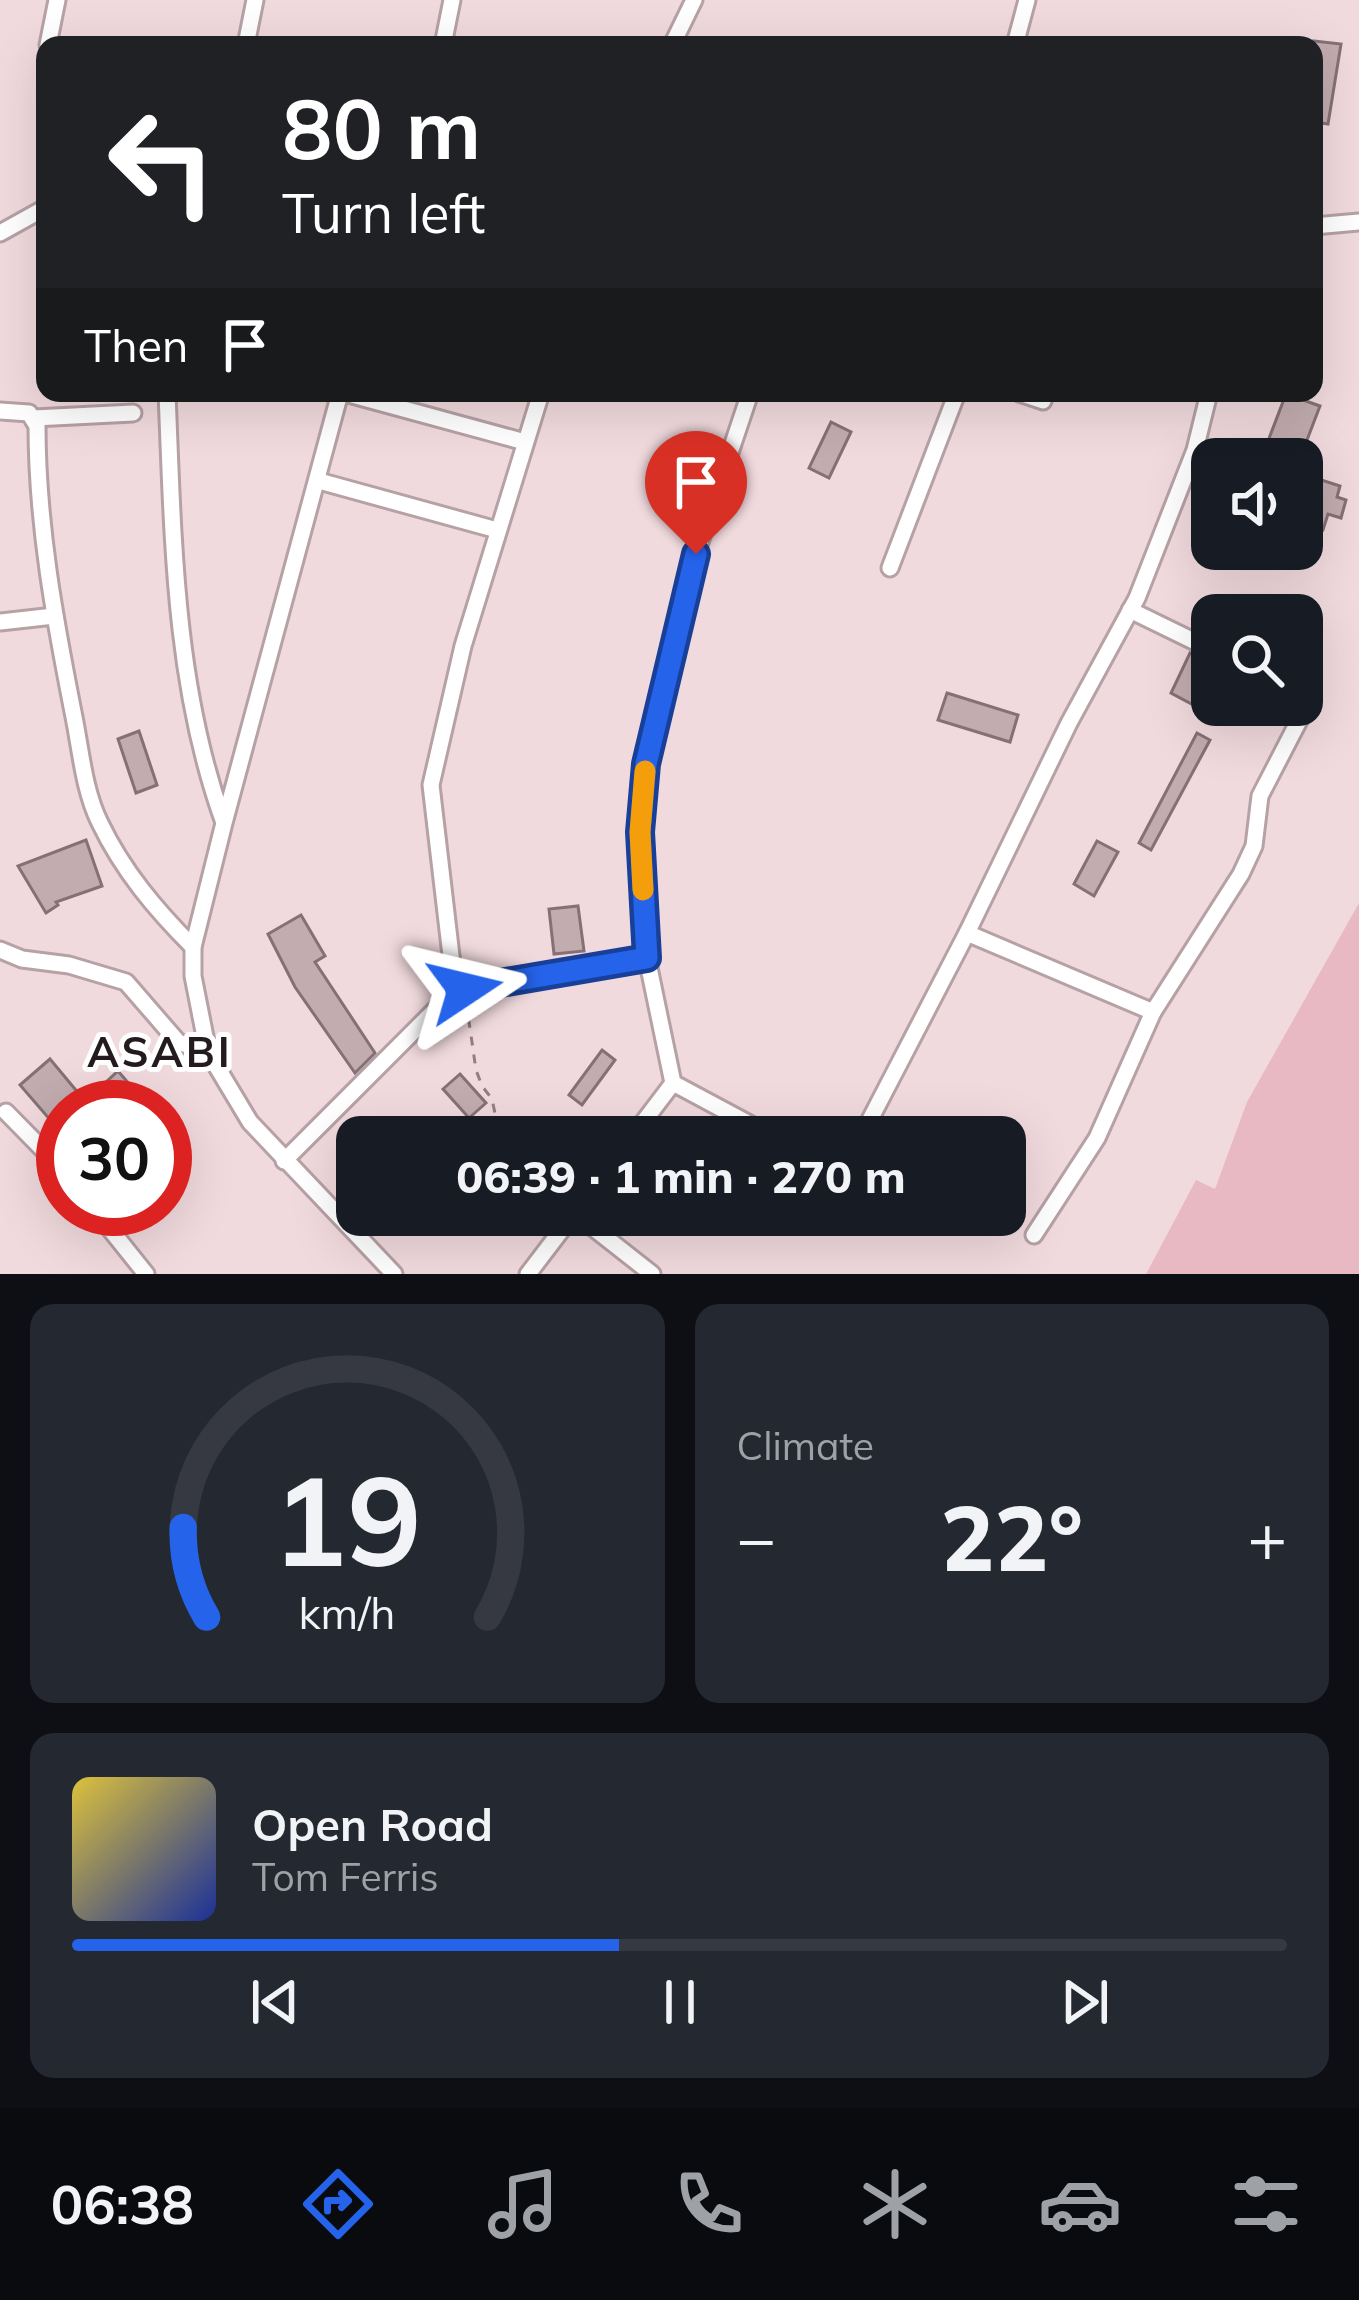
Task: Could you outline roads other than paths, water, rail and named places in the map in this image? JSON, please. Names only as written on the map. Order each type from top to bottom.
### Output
[{"type":"street","points":[[50,36],[57,0]]},
{"type":"street","points":[[248,36],[255,0]]},
{"type":"street","points":[[445,36],[452,0]]},
{"type":"street","points":[[678,36],[694,0]]},
{"type":"street","points":[[1017,36],[1027,0]]},
{"type":"street","points":[[0,233],[36,213]]},
{"type":"street","points":[[1323,225],[1359,222]]},
{"type":"street","points":[[167,402],[174,544],[188,688],[202,761],[224,823]]},
{"type":"street","points":[[340,402],[224,823],[194,947],[195,992],[208,1052],[250,1122],[394,1274]]},
{"type":"street","points":[[376,402],[525,442]]},
{"type":"street","points":[[460,989],[431,785],[463,646],[538,402]]},
{"type":"street","points":[[648,1116],[673,1084],[647,958],[640,832],[646,764],[685,587],[747,402]]},
{"type":"street","points":[[890,568],[954,402]]},
{"type":"street","points":[[872,1116],[1130,610],[1167,528],[1207,402]]},
{"type":"street","points":[[0,411],[29,413],[34,418],[54,616],[86,782],[99,821],[136,885],[194,947]]},
{"type":"street","points":[[34,418],[133,413]]},
{"type":"street","points":[[319,481],[497,530]]},
{"type":"street","points":[[1130,610],[1191,640]]},
{"type":"street","points":[[0,622],[54,616]]},
{"type":"street","points":[[1034,1235],[1096,1138],[1153,1012],[1222,907],[1255,846],[1260,796],[1297,726]]},
{"type":"street","points":[[967,932],[1153,1012]]},
{"type":"street","points":[[0,950],[127,982],[178,1042],[208,1052]]},
{"type":"street","points":[[284,1161],[460,989],[647,958]]},
{"type":"street","points":[[673,1084],[734,1116]]},
{"type":"street","points":[[6,1112],[36,1143]]},
{"type":"street","points":[[116,1236],[146,1274]]},
{"type":"street","points":[[527,1274],[558,1236]]},
{"type":"street","points":[[602,1236],[652,1274]]},
{"type":"district","name":"ASABI","points":[[160,1051]]}]
